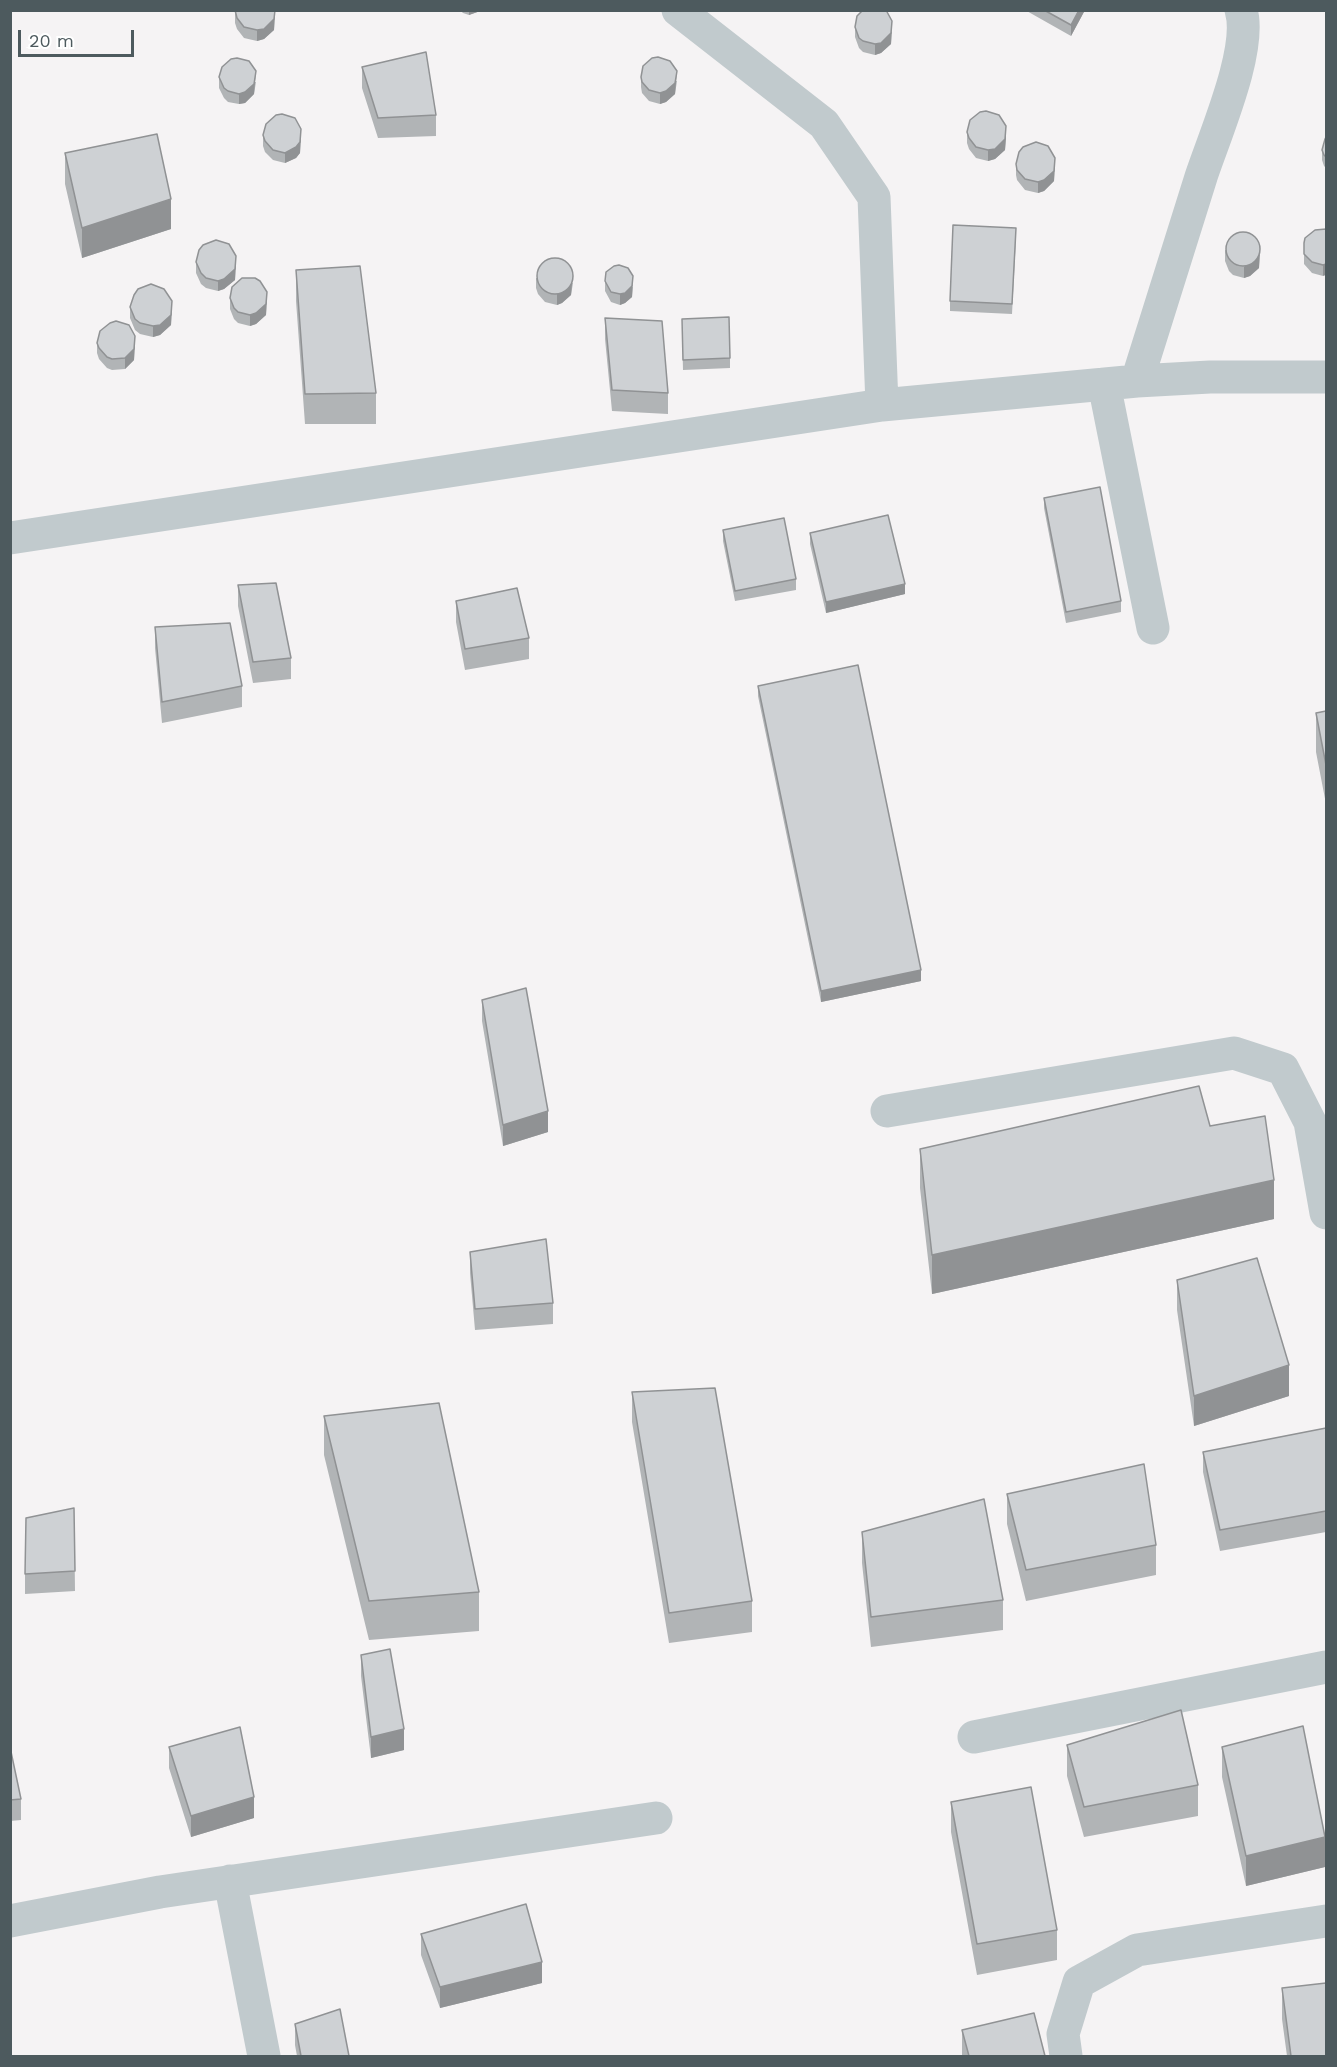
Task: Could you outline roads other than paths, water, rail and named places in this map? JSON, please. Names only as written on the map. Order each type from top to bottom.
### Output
[{"type":"street","points":[[678,10],[824,124],[874,197],[882,405]]},
{"type":"street","points":[[1137,381],[1202,173],[1238,67],[1244,20],[1241,10]]},
{"type":"street","points":[[10,538],[882,405],[1137,381],[1210,377],[1326,377]]},
{"type":"street","points":[[1104,384],[1152,628]]},
{"type":"street","points":[[887,1111],[1234,1053],[1283,1069],[1310,1122],[1326,1213]]},
{"type":"street","points":[[974,1737],[1326,1667]]},
{"type":"street","points":[[10,1921],[160,1892],[656,1818]]},
{"type":"street","points":[[230,1881],[264,2056]]},
{"type":"street","points":[[1066,2056],[1063,2034],[1079,1982],[1137,1950],[1326,1921]]}]
